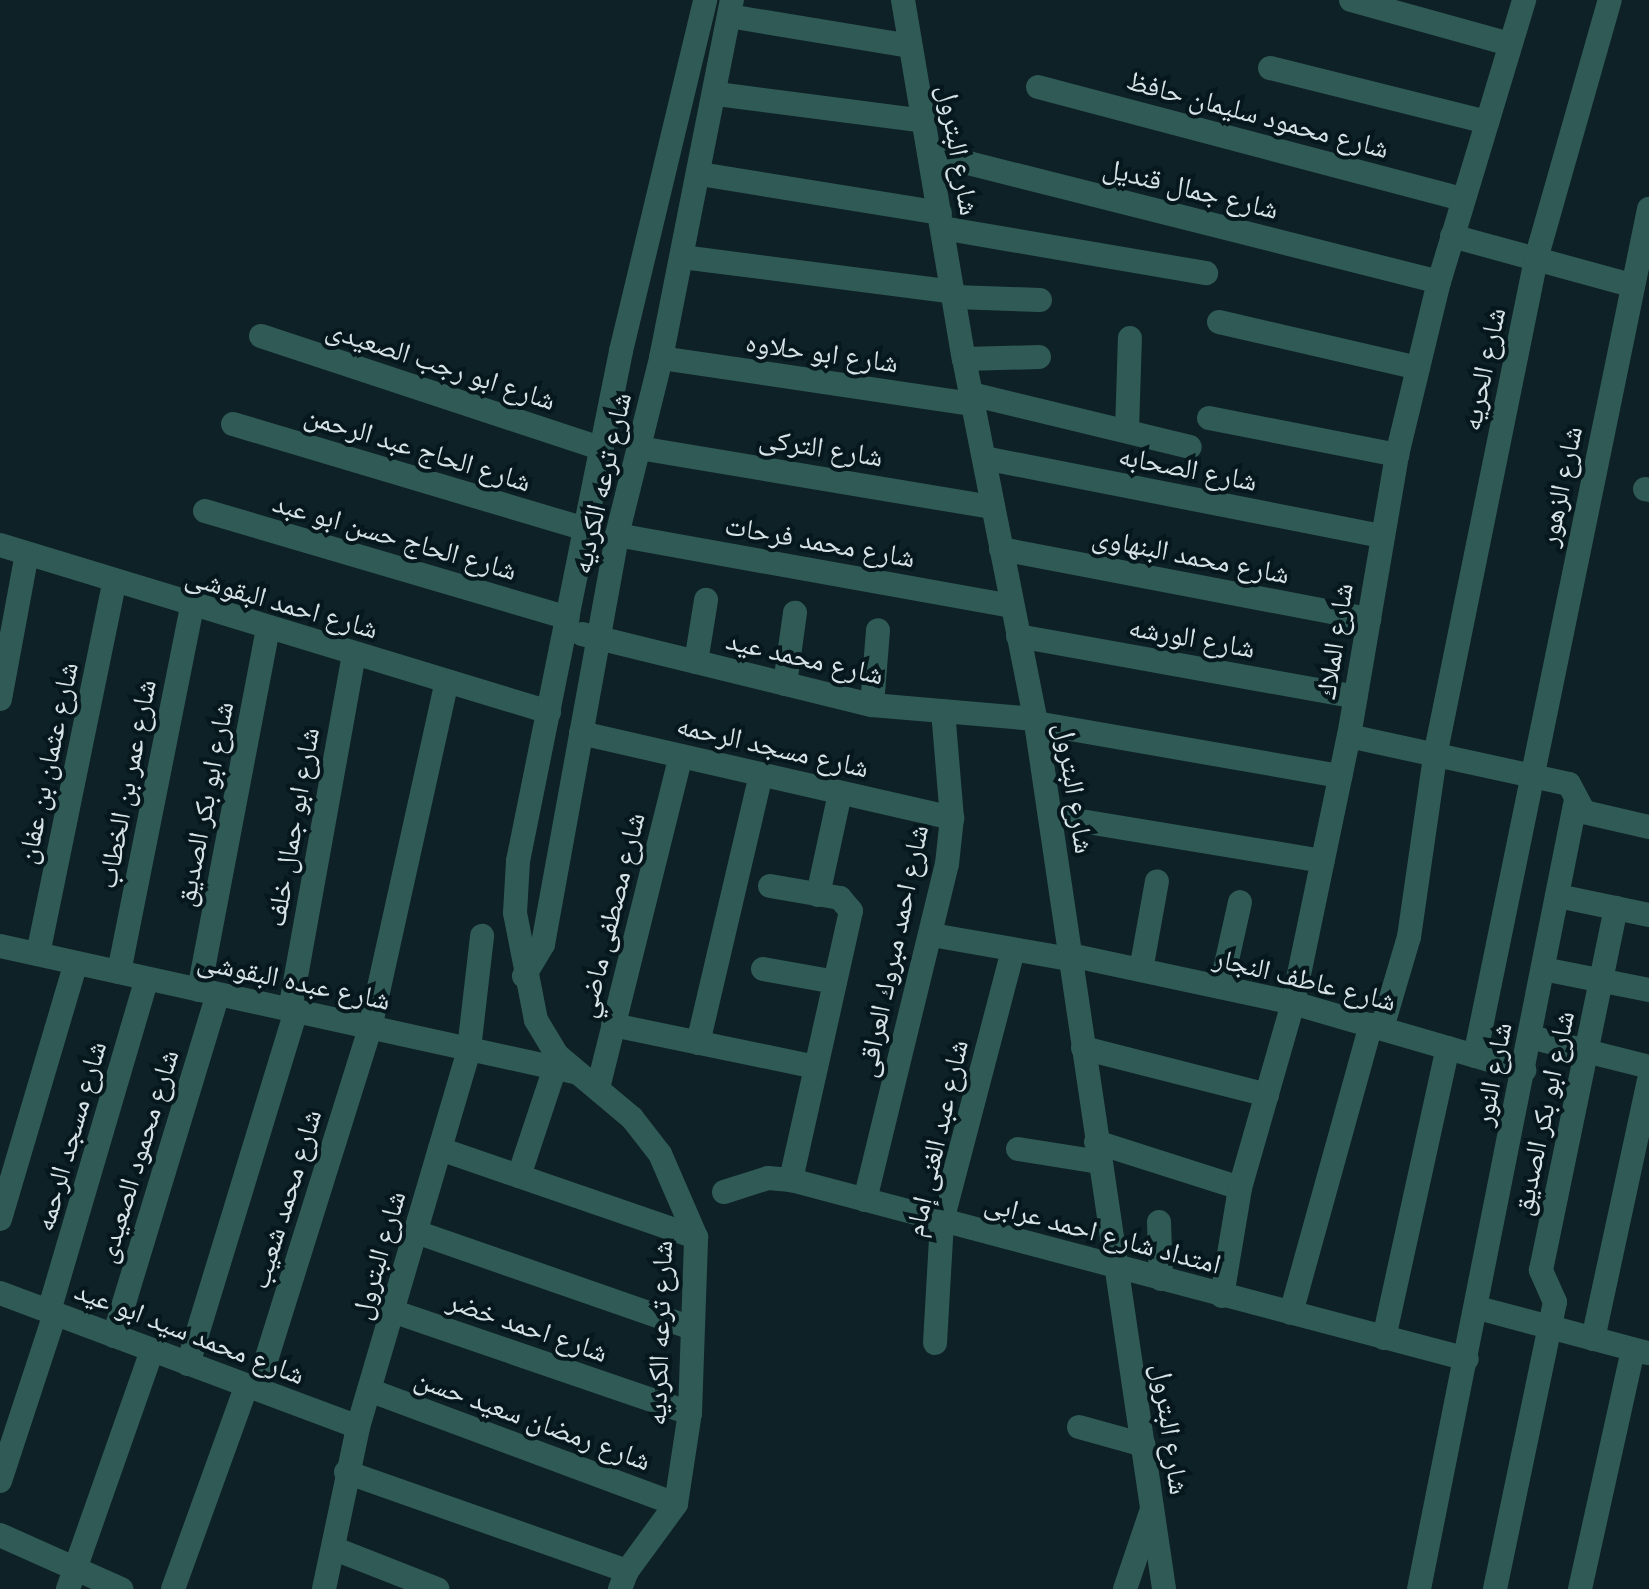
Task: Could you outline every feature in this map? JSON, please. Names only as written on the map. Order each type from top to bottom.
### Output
[{"type":"street","name":"شارع ترعه الكرديه","points":[[624,1580],[676,1504],[690,1413],[696,1237],[660,1154],[598,1088],[565,1070],[536,1020],[524,976],[515,913],[518,861],[585,529],[705,0]]},
{"type":"street","name":"شارع البترول","points":[[903,0],[964,359],[1035,721],[1098,1152],[1119,1268],[1164,1589]]},
{"type":"street","points":[[1351,0],[1510,44]]},
{"type":"street","name":"شارع الملاك","points":[[1222,1296],[1240,1188],[1293,1003],[1323,861],[1349,736],[1397,455],[1439,282],[1524,0]]},
{"type":"street","name":"شارع الحريه","points":[[1376,1027],[1409,937],[1435,756],[1536,259],[1610,0]]},
{"type":"street","name":"شارع ترعه الكرديه","points":[[524,976],[543,944],[617,535],[661,358],[717,94],[730,8]]},
{"type":"street","points":[[730,8],[910,46]]},
{"type":"street","points":[[1270,68],[1487,122]]},
{"type":"street","name":"شارع محمود سليمان حافظ","points":[[1038,87],[1463,199]]},
{"type":"street","points":[[717,94],[924,121]]},
{"type":"street","name":"شارع جمال قنديل","points":[[929,153],[1439,282]]},
{"type":"street","points":[[700,174],[1206,273]]},
{"type":"street","name":"شارع الزهور","points":[[1475,1056],[1649,209]]},
{"type":"street","points":[[1452,236],[1631,285]]},
{"type":"street","points":[[682,257],[954,295],[1040,300]]},
{"type":"street","points":[[1219,322],[1418,368]]},
{"type":"street","name":"شارع ابو رجب الصعيدى","points":[[261,336],[602,449]]},
{"type":"street","points":[[1127,431],[1130,338]]},
{"type":"street","points":[[964,359],[1039,357]]},
{"type":"street","name":"شارع ابو حلاوه","points":[[661,358],[972,399],[1190,447]]},
{"type":"street","points":[[1209,418],[1397,455]]},
{"type":"street","name":"شارع الحاج عبد الرحمن","points":[[233,424],[585,529]]},
{"type":"street","name":"شارع التركى","points":[[639,448],[993,507]]},
{"type":"street","name":"شارع الصحابه","points":[[984,458],[1382,536]]},
{"type":"street","name":"شارع الحاج حسن ابو عبد","points":[[205,511],[566,624]]},
{"type":"street","name":"شارع محمد فرحات","points":[[617,535],[1012,606]]},
{"type":"street","name":"شارع احمد البقوشى","points":[[0,545],[114,584],[549,712]]},
{"type":"street","name":"شارع محمد البنهاوى","points":[[1001,549],[1369,619]]},
{"type":"street","points":[[0,699],[27,554]]},
{"type":"street","name":"شارع عثمان بن عفان","points":[[38,954],[114,584]]},
{"type":"street","points":[[696,662],[706,600]]},
{"type":"street","name":"شارع عمر بن الخطاب","points":[[119,972],[192,606]]},
{"type":"street","points":[[785,684],[795,613]]},
{"type":"street","name":"شارع محمد عيد","points":[[566,624],[598,638],[872,705],[1035,721],[1340,776]]},
{"type":"street","name":"شارع ابو بكر الصديق","points":[[208,992],[268,629]]},
{"type":"street","points":[[872,705],[878,630]]},
{"type":"street","name":"شارع الورشه","points":[[1018,636],[1356,697]]},
{"type":"street","name":"شارع ابو جمال خلف","points":[[188,1364],[293,1011],[354,655]]},
{"type":"street","name":"شارع محمد شعيب","points":[[173,1589],[252,1387],[370,1028],[447,682]]},
{"type":"street","name":"شارع احمد مبروك العراقى","points":[[865,1200],[932,935],[952,818],[943,711]]},
{"type":"street","name":"شارع مسجد الرحمه","points":[[581,733],[952,818]]},
{"type":"street","points":[[1349,736],[1569,784],[1587,814],[1649,827]]},
{"type":"street","name":"شارع مصطفى ماضي","points":[[598,1088],[681,756]]},
{"type":"street","points":[[698,1043],[761,774]]},
{"type":"street","points":[[818,895],[840,793]]},
{"type":"street","name":"شارع النور","points":[[1419,1589],[1478,1308],[1576,800]]},
{"type":"street","points":[[1075,820],[1323,861]]},
{"type":"street","points":[[1141,970],[1157,881]]},
{"type":"street","points":[[770,886],[840,898],[850,907],[791,1180]]},
{"type":"street","points":[[1558,896],[1649,915]]},
{"type":"street","points":[[1221,987],[1240,902]]},
{"type":"street","name":"شارع ابو بكر الصديق","points":[[1551,1327],[1555,1302],[1541,1270],[1616,908]]},
{"type":"street","name":"شارع عاطف النجار","points":[[932,935],[1141,970],[1293,1003],[1524,1070]]},
{"type":"street","name":"شارع البترول","points":[[324,1589],[335,1549],[346,1472],[358,1427],[469,1049],[482,936]]},
{"type":"street","name":"شارع عبده البقوشى","points":[[1,950],[38,954],[565,1070]]},
{"type":"street","name":"شارع عبد الغنى إمام","points":[[935,1343],[942,1221],[1013,950]]},
{"type":"street","points":[[0,1219],[76,963]]},
{"type":"street","points":[[763,969],[835,982]]},
{"type":"street","points":[[1543,969],[1649,990]]},
{"type":"street","name":"شارع مسجد الرحمه","points":[[0,1481],[52,1312],[147,979]]},
{"type":"street","name":"شارع محمود الصعيدى","points":[[114,1336],[208,992]]},
{"type":"street","points":[[613,1025],[816,1067]]},
{"type":"street","points":[[1291,1313],[1376,1027]]},
{"type":"street","points":[[1530,1037],[1649,1067]]},
{"type":"street","points":[[1083,1048],[1267,1095]]},
{"type":"street","points":[[1384,1338],[1448,1048]]},
{"type":"street","points":[[519,1176],[565,1070]]},
{"type":"street","points":[[1593,1339],[1649,1081]]},
{"type":"street","points":[[440,1149],[696,1237]]},
{"type":"street","points":[[1018,1149],[1098,1152],[1240,1188]]},
{"type":"street","name":"امتداد شارع احمد عرابى","points":[[724,1192],[768,1178],[791,1180],[1467,1359]]},
{"type":"street","points":[[1159,1222],[1161,1279]]},
{"type":"street","points":[[416,1232],[692,1328]]},
{"type":"street","name":"شارع محمد سيد ابو عيد","points":[[0,1293],[358,1427]]},
{"type":"street","points":[[1478,1308],[1641,1352],[1580,1589]]},
{"type":"street","name":"شارع احمد خضر","points":[[392,1311],[690,1413]]},
{"type":"street","points":[[1495,1589],[1551,1327]]},
{"type":"street","points":[[72,1579],[152,1350]]},
{"type":"street","name":"شارع رمضان سعيد حسن","points":[[369,1390],[676,1504]]},
{"type":"street","points":[[1079,1427],[1144,1445]]},
{"type":"street","points":[[346,1472],[624,1580]]},
{"type":"street","points":[[1125,1589],[1151,1509]]},
{"type":"street","points":[[0,1535],[72,1579],[121,1589]]},
{"type":"street","points":[[335,1549],[437,1589]]}]
